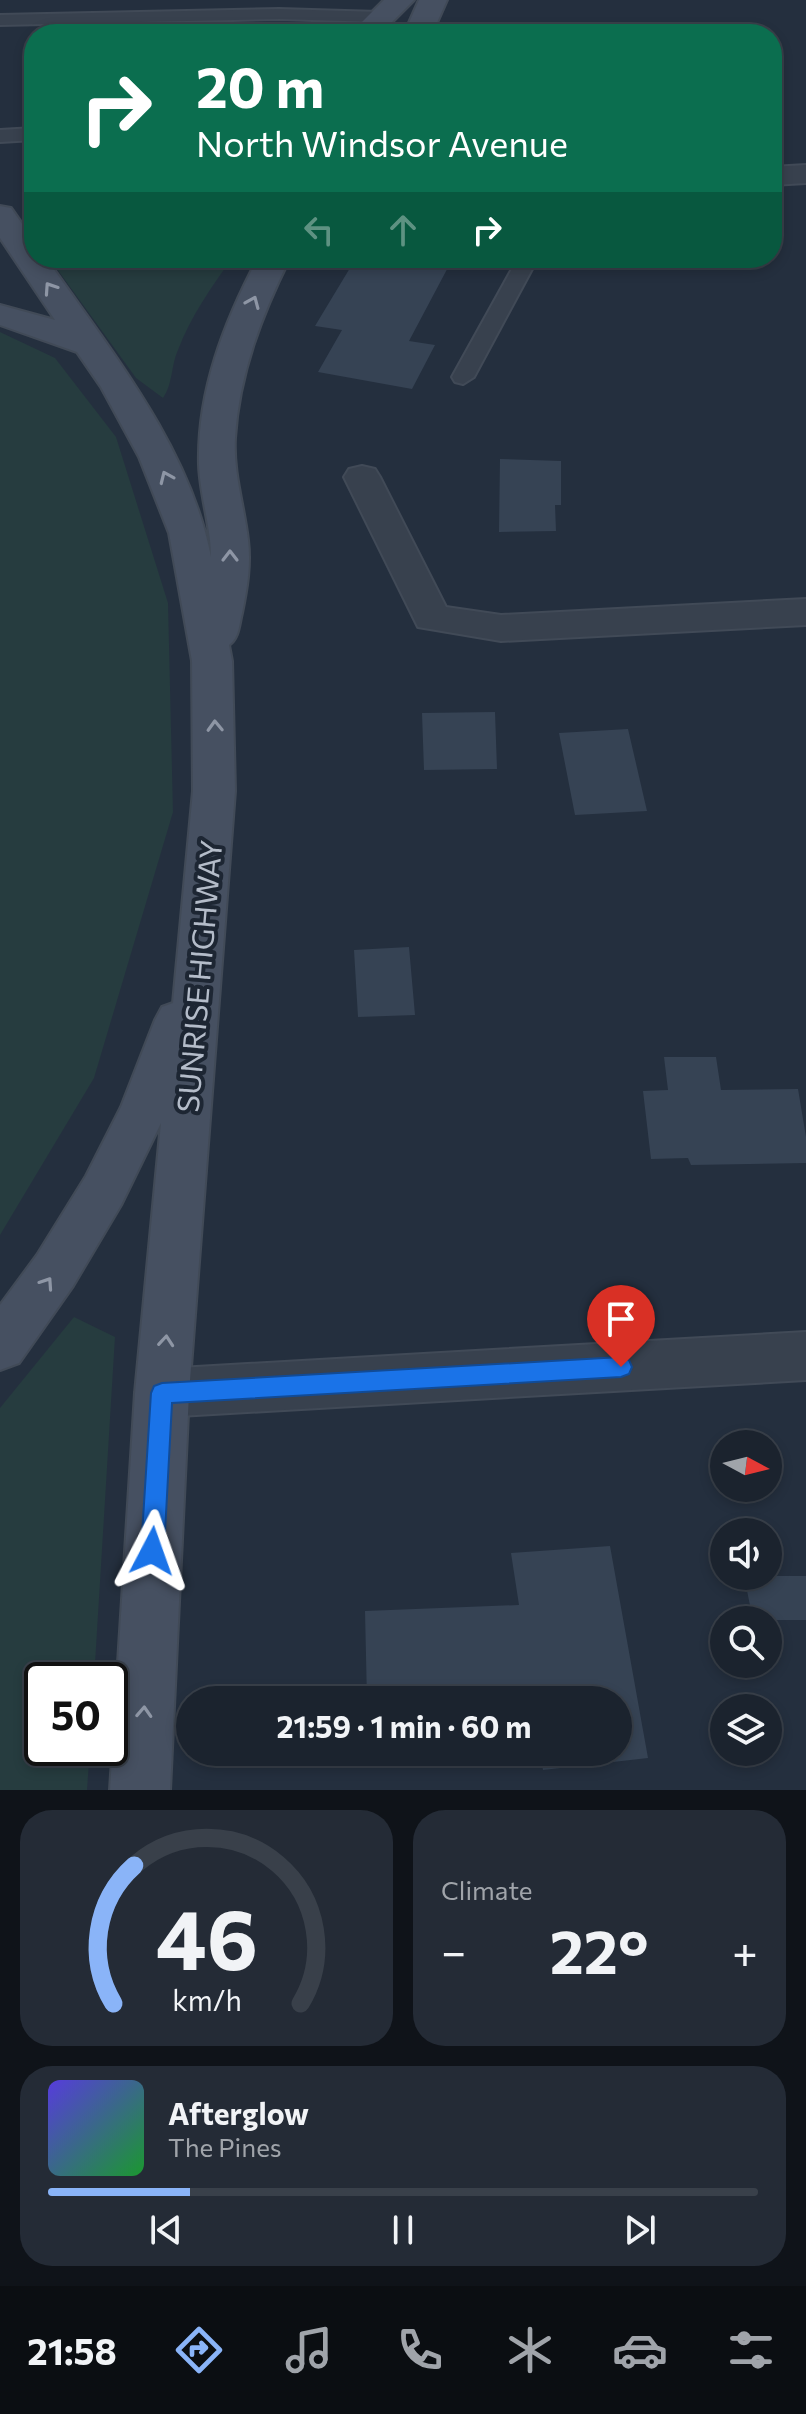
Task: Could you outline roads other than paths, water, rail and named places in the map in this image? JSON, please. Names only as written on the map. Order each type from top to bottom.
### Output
[{"type":"main road","points":[[424,24],[433,0]]},
{"type":"main road","name":"SUNRISE HIGHWAY","points":[[11,226],[24,246]]},
{"type":"main road","name":"SUNRISE HIGHWAY","points":[[38,268],[139,422],[174,495],[188,533],[212,661],[214,791],[162,1393],[140,1790]]},
{"type":"main road","points":[[212,661],[230,569],[228,531],[217,464],[220,418],[241,334],[270,268]]},
{"type":"main road","points":[[0,315],[41,326],[88,345]]},
{"type":"main road","points":[[0,1346],[61,1262],[126,1147],[153,1092],[200,956]]},
{"type":"street","points":[[782,175],[806,174]]},
{"type":"street","points":[[362,477],[432,618],[501,628],[806,612]]},
{"type":"street","points":[[162,1393],[806,1356]]},
{"type":"lane","points":[[329,16],[342,0]]},
{"type":"lane","points":[[0,20],[285,7],[329,16],[381,17]]},
{"type":"lane","points":[[0,136],[24,135]]},
{"type":"lane","points":[[463,377],[523,268]]}]
